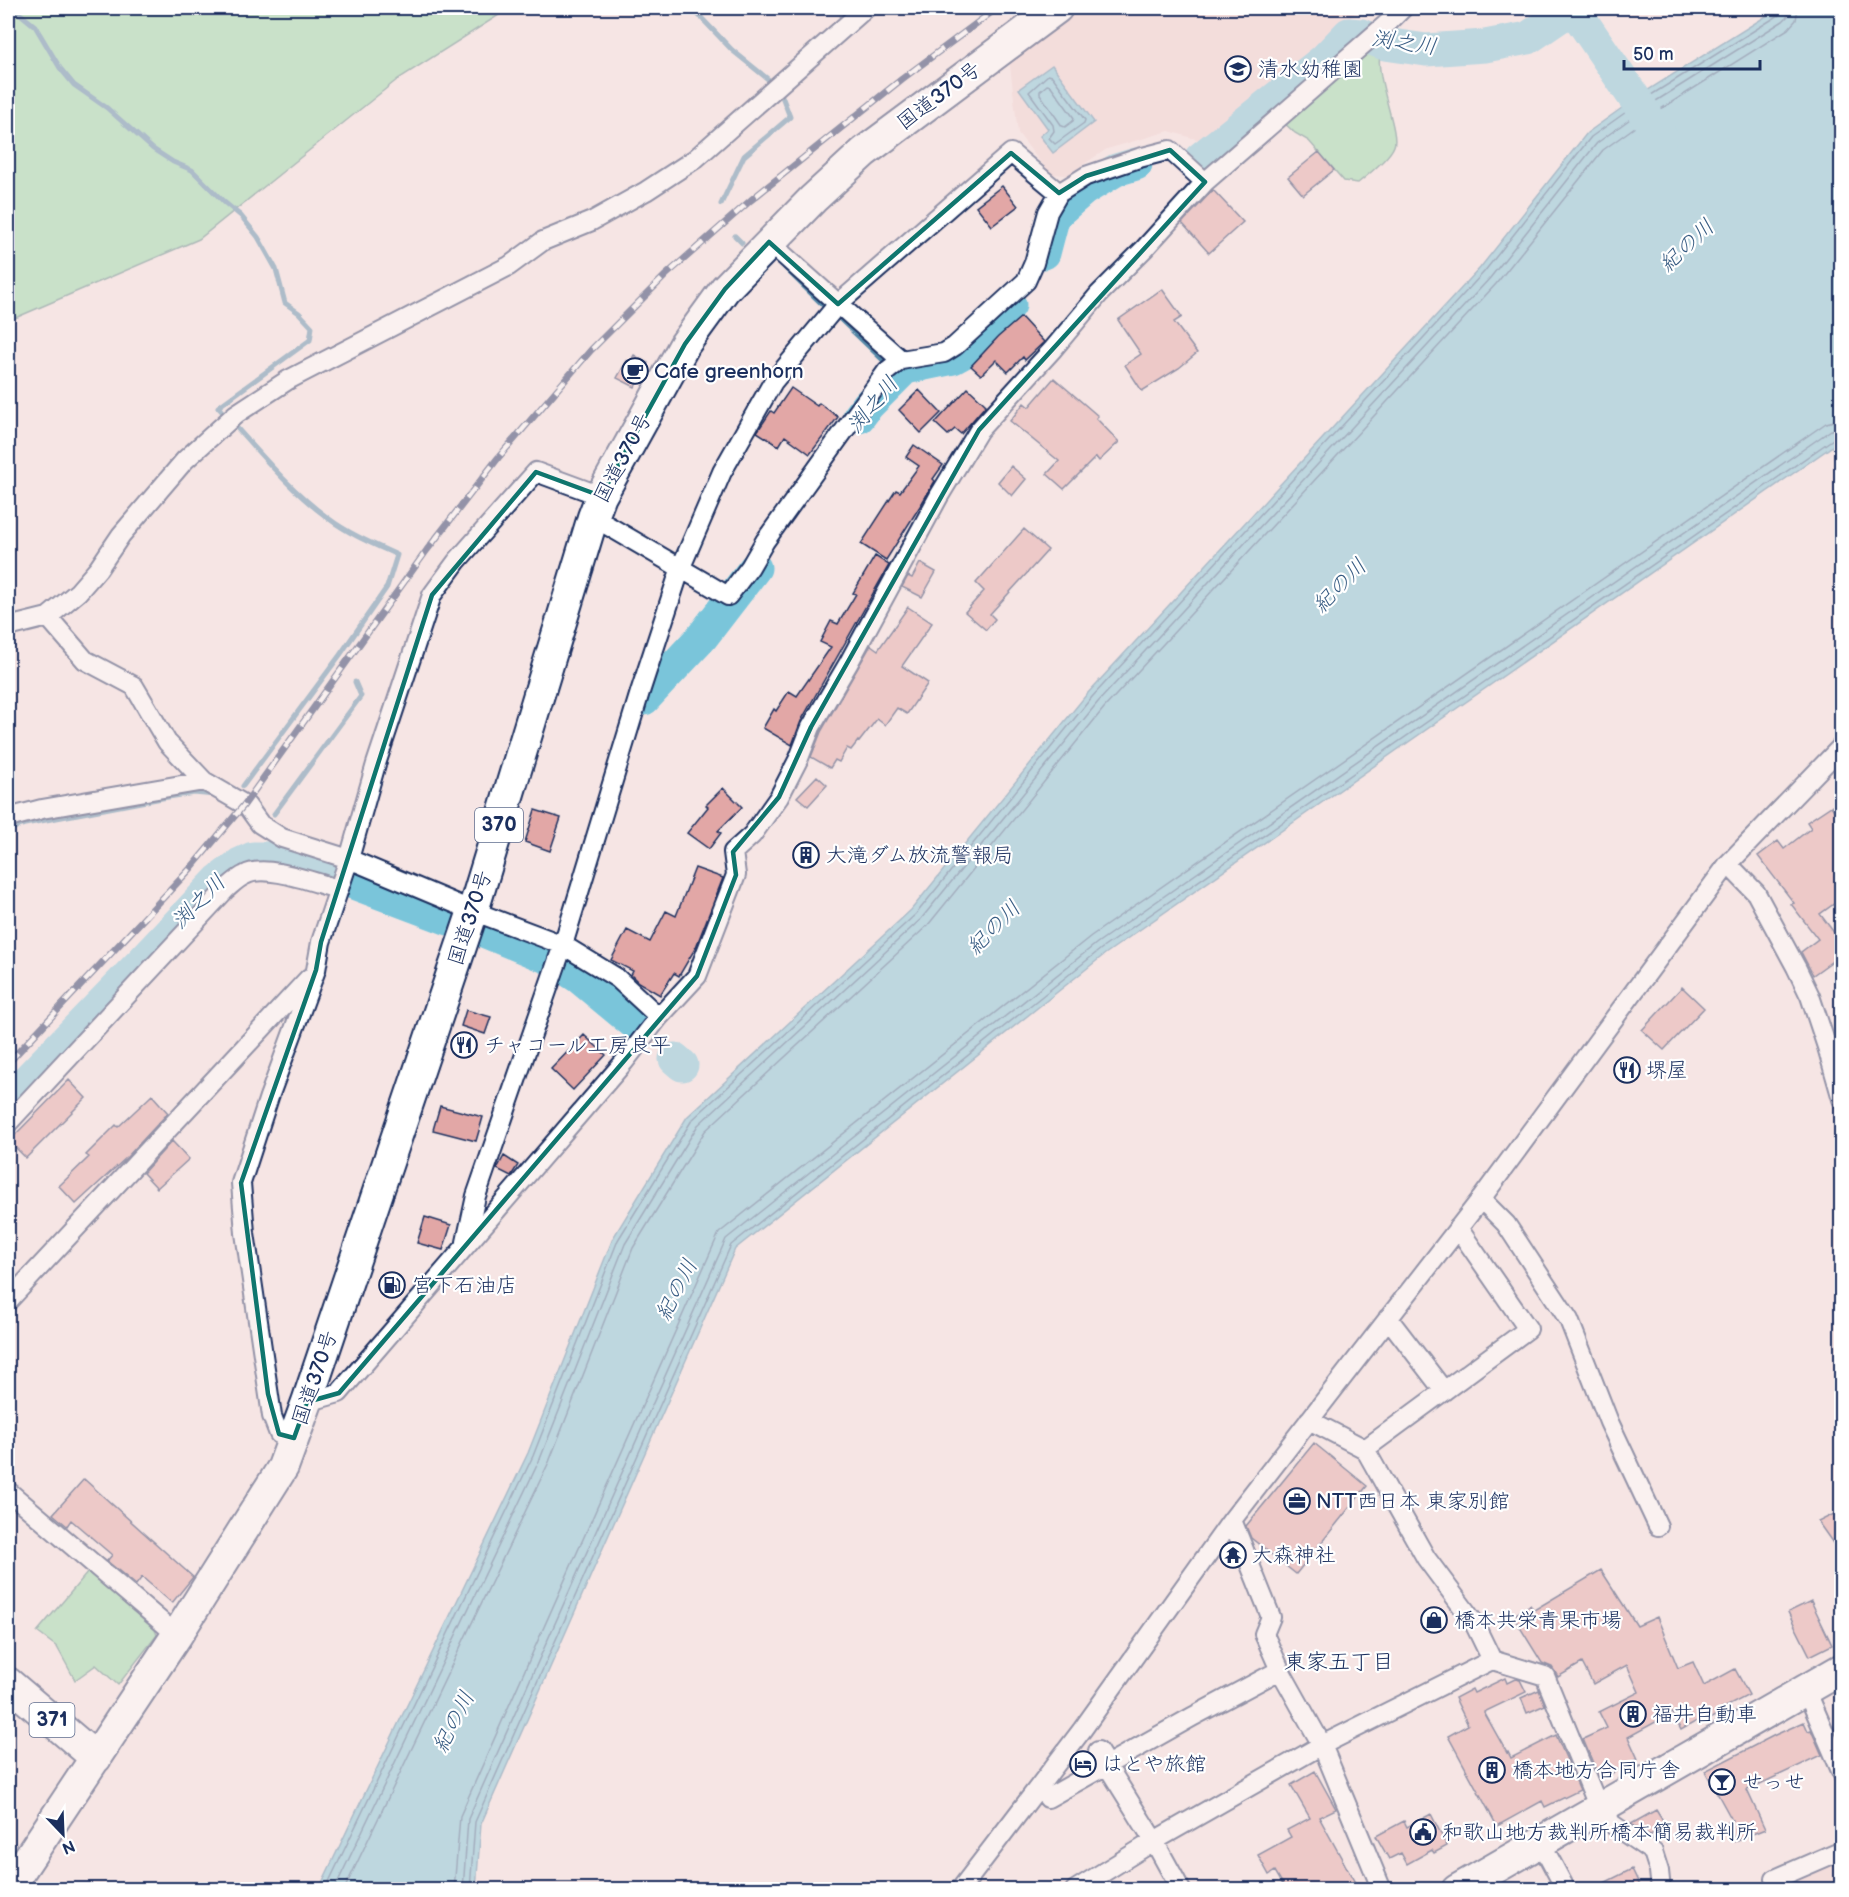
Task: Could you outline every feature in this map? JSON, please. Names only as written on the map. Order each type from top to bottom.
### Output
[{"type":"highway","name":"国道370号","points":[[8,1889],[177,1635],[283,1467],[473,911],[597,507],[685,344],[725,289],[770,242],[864,152],[1057,8]]},
{"type":"highway","points":[[1457,1890],[1842,1670]]},
{"type":"highway","name":"371","points":[[8,1683],[96,1758]]},
{"type":"street","points":[[8,627],[48,617],[78,592],[98,569],[121,535],[185,460],[236,414],[288,380],[509,266],[543,241],[592,221],[646,191],[695,159],[866,8]]},
{"type":"street","points":[[307,1402],[339,1393],[624,1062],[659,1017],[697,976],[736,874],[733,852],[752,835],[779,797],[799,758],[811,727],[848,664],[939,496],[979,430],[1053,349],[1099,294],[1205,182],[1403,8]]},
{"type":"street","points":[[294,1438],[279,1434],[272,1416],[245,1233],[241,1183],[269,1097],[316,970],[321,942],[376,764],[432,595],[457,561],[536,472],[597,507],[681,567],[728,596],[887,371],[901,360],[944,353],[955,346],[1026,281],[1037,253],[1048,212],[1059,193],[1094,173],[1170,150],[1205,182]]},
{"type":"street","points":[[466,1243],[476,1196],[562,950],[640,692],[681,567],[722,471],[773,382],[838,304],[1011,153],[1059,193]]},
{"type":"street","points":[[770,242],[901,360]]},
{"type":"street","points":[[48,617],[85,660],[134,686],[167,742],[204,781],[247,806],[260,824],[342,875]]},
{"type":"street","points":[[960,1890],[1082,1730],[1232,1520],[1481,1199],[1728,864],[1842,746]]},
{"type":"street","points":[[8,818],[42,809],[204,781]]},
{"type":"street","points":[[1728,864],[1756,893],[1796,967],[1810,996],[1842,1099]]},
{"type":"street","points":[[8,1123],[226,889],[244,875],[252,872],[342,875],[473,911],[562,950],[617,978],[659,1017]]},
{"type":"street","points":[[8,1301],[316,970]]},
{"type":"street","points":[[1481,1199],[1506,1224],[1569,1320],[1609,1422],[1658,1526]]},
{"type":"street","points":[[1365,1449],[1528,1329],[1458,1228]]},
{"type":"street","points":[[1388,1318],[1444,1391]]},
{"type":"street","points":[[1309,1420],[1365,1449],[1426,1558],[1473,1621],[1492,1660]]},
{"type":"street","points":[[8,1491],[177,1635]]},
{"type":"street","points":[[1232,1520],[1271,1617],[1264,1634],[1280,1670],[1322,1745],[1382,1890]]},
{"type":"street","points":[[1075,1890],[1322,1745],[1492,1660],[1545,1676],[1603,1818],[1653,1852],[1659,1871],[1661,1890]]},
{"type":"street","points":[[1048,1798],[1103,1758],[1192,1717],[1280,1670]]},
{"type":"street","points":[[1806,1690],[1842,1773]]},
{"type":"street","points":[[1103,1758],[1181,1890]]},
{"type":"street","points":[[1541,1843],[1566,1890]]},
{"type":"street","points":[[1777,1890],[1775,1879],[1842,1850]]},
{"type":"highlighted area","points":[[1170,150],[1205,182],[979,430],[811,727],[779,797],[733,852],[736,875],[697,976],[339,1393],[307,1402],[294,1438],[279,1434],[268,1394],[241,1183],[316,970],[321,942],[432,595],[536,472],[601,496],[685,344],[725,289],[769,242],[838,304],[1011,153],[1059,193],[1086,176]]},
{"type":"shaded area","points":[[1070,8],[1360,8],[1238,116],[1199,140],[1169,131],[1107,149],[1067,175],[1052,174],[1018,133],[1009,57]]},
{"type":"shaded area","points":[[1841,1857],[1841,1889],[1785,1889],[1785,1882]]},
{"type":"green space","points":[[8,8],[510,8],[398,79],[199,239],[8,321]]},
{"type":"green space","points":[[1367,49],[1380,54],[1381,76],[1395,139],[1394,146],[1388,155],[1358,183],[1344,181],[1309,141],[1295,133],[1282,121]]},
{"type":"green space","points":[[88,1572],[155,1630],[157,1635],[118,1685],[96,1665],[75,1680],[57,1647],[37,1632]]},
{"type":"water","name":"紀の川","points":[[1779,8],[1841,8],[1841,440],[1105,954],[735,1249],[481,1824],[476,1889],[319,1889],[528,1453],[613,1238],[687,1117],[911,910],[1087,694],[1480,268],[1587,133],[1640,95]]},
{"type":"water","points":[[1052,65],[1094,122],[1053,153],[1040,136],[1048,129],[1019,89]]},
{"type":"building","points":[[1319,152],[1334,170],[1303,195],[1288,177]]},
{"type":"building","points":[[1002,186],[1018,206],[992,226],[976,206]]},
{"type":"building","points":[[1213,190],[1243,222],[1209,253],[1182,223]]},
{"type":"building","points":[[1162,289],[1182,317],[1174,322],[1197,353],[1179,368],[1142,391],[1125,365],[1141,354],[1118,320]]},
{"type":"building","points":[[1021,317],[1044,342],[1025,360],[1023,357],[1008,372],[996,360],[981,375],[971,366],[998,337]]},
{"type":"building","points":[[634,355],[648,363],[635,387],[617,378],[627,360],[630,362]]},
{"type":"building","points":[[1054,378],[1098,416],[1096,418],[1119,442],[1099,461],[1096,457],[1064,489],[1047,474],[1059,461],[1010,421],[1024,403],[1029,407]]},
{"type":"building","points":[[791,388],[817,406],[819,403],[838,417],[810,454],[785,436],[779,446],[757,432],[771,411],[774,413]]},
{"type":"building","points":[[968,388],[986,405],[961,434],[955,429],[948,435],[935,423]]},
{"type":"building","points":[[919,390],[941,413],[921,433],[899,410]]},
{"type":"building","points":[[914,445],[943,465],[886,560],[861,544],[896,490],[900,492],[919,466],[906,457]]},
{"type":"building","points":[[1011,466],[1026,479],[1012,496],[998,482]]},
{"type":"building","points":[[1024,529],[1048,550],[990,614],[995,619],[986,630],[965,612],[984,591],[976,583]]},
{"type":"building","points":[[875,556],[889,565],[801,721],[792,745],[763,728],[774,709],[776,711],[789,691],[797,696],[831,647],[820,642],[831,621],[838,624]]},
{"type":"building","points":[[920,563],[936,572],[922,597],[902,587],[908,576],[912,578]]},
{"type":"building","points":[[908,607],[932,623],[902,666],[928,683],[907,714],[897,708],[885,725],[877,719],[859,742],[851,750],[847,748],[839,762],[835,760],[830,768],[811,757],[821,732],[871,645],[878,650]]},
{"type":"building","points":[[817,776],[827,785],[808,806],[797,797]]},
{"type":"building","points":[[723,788],[742,807],[718,831],[721,833],[709,849],[687,833],[708,807],[706,805]]},
{"type":"building","points":[[1831,806],[1842,821],[1842,898],[1820,914],[1842,943],[1842,954],[1813,975],[1801,952],[1818,939],[1758,856],[1778,841],[1784,849],[1811,828],[1807,822]]},
{"type":"building","points":[[535,810],[561,818],[550,851],[525,842]]},
{"type":"building","points":[[695,868],[723,878],[696,947],[679,976],[674,973],[660,995],[638,982],[631,975],[633,971],[611,960],[627,930],[650,942],[666,911],[676,916]]},
{"type":"building","points":[[1682,987],[1704,1008],[1664,1050],[1642,1030]]},
{"type":"building","points":[[466,1010],[491,1017],[485,1034],[461,1026]]},
{"type":"building","points":[[584,1035],[606,1055],[573,1090],[551,1069]]},
{"type":"building","points":[[69,1080],[86,1098],[26,1158],[9,1141]]},
{"type":"building","points":[[152,1095],[168,1113],[127,1157],[76,1204],[59,1186],[89,1157],[86,1155],[116,1125],[118,1127]]},
{"type":"building","points":[[440,1106],[483,1117],[476,1141],[433,1130]]},
{"type":"building","points":[[172,1141],[189,1159],[157,1188],[143,1173]]},
{"type":"building","points":[[504,1156],[518,1165],[511,1176],[497,1169]]},
{"type":"building","points":[[425,1217],[451,1225],[443,1250],[417,1243]]},
{"type":"building","points":[[1314,1443],[1367,1486],[1296,1574],[1251,1538],[1246,1526]]},
{"type":"building","points":[[84,1479],[193,1577],[172,1603],[142,1577],[136,1585],[107,1561],[112,1555],[71,1520],[67,1526],[53,1514]]},
{"type":"building","points":[[1842,1510],[1842,1556],[1818,1522]]},
{"type":"building","points":[[1601,1570],[1637,1626],[1657,1617],[1678,1668],[1693,1662],[1704,1686],[1735,1669],[1749,1695],[1716,1712],[1717,1715],[1704,1722],[1702,1718],[1681,1730],[1672,1713],[1628,1737],[1638,1759],[1600,1780],[1583,1739],[1607,1728],[1599,1712],[1639,1692],[1627,1665],[1593,1684],[1582,1663],[1558,1677],[1552,1667],[1542,1663],[1513,1616],[1530,1605],[1534,1610]]},
{"type":"building","points":[[1811,1601],[1832,1645],[1810,1656],[1788,1612]]},
{"type":"building","points":[[1505,1678],[1507,1683],[1515,1679],[1520,1680],[1526,1692],[1484,1712],[1507,1753],[1511,1758],[1556,1735],[1580,1790],[1545,1807],[1542,1801],[1497,1826],[1448,1736],[1468,1725],[1455,1698],[1472,1689],[1474,1693]]},
{"type":"building","points":[[1539,1690],[1545,1705],[1527,1713],[1521,1698]]},
{"type":"building","points":[[1804,1722],[1808,1731],[1811,1730],[1822,1755],[1747,1790],[1765,1829],[1735,1841],[1727,1822],[1732,1820],[1705,1771]]},
{"type":"building","points":[[1315,1771],[1336,1809],[1319,1817],[1359,1890],[1286,1890],[1275,1871],[1269,1875],[1258,1855],[1291,1837],[1287,1830],[1310,1818],[1291,1785]]},
{"type":"building","points":[[1656,1810],[1666,1826],[1649,1836],[1631,1824]]},
{"type":"building","points":[[1431,1814],[1447,1846],[1434,1853],[1432,1850],[1407,1864],[1401,1853],[1389,1859],[1376,1836],[1404,1821],[1407,1827]]},
{"type":"building","points":[[1632,1869],[1642,1890],[1590,1890]]},
{"type":"waterway","points":[[13,8],[35,26],[60,68],[74,85],[107,108],[153,149],[173,162],[192,170],[241,216],[258,237],[276,269],[285,303],[299,313],[312,327],[310,340],[218,407],[271,466],[313,506],[344,529],[397,555],[387,587],[243,786]]},
{"type":"waterway","points":[[692,8],[732,50],[774,84]]},
{"type":"waterway","name":"渕之川","points":[[1200,159],[1324,60],[1349,34],[1361,35],[1385,44],[1426,50],[1485,46],[1528,38],[1572,8]]},
{"type":"waterway","name":"渕之川","points":[[1573,8],[1661,137]]},
{"type":"waterway","points":[[721,204],[744,156],[790,117],[780,91]]},
{"type":"waterway","name":"渕之川","points":[[1044,253],[1054,215],[1083,190],[1116,170],[1136,164]]},
{"type":"waterway","points":[[735,236],[742,243]]},
{"type":"waterway","points":[[785,268],[824,306]]},
{"type":"waterway","name":"渕之川","points":[[859,417],[905,368],[953,358],[964,352],[1010,305]]},
{"type":"waterway","points":[[840,319],[886,363]]},
{"type":"waterway","name":"渕之川","points":[[644,699],[702,637],[755,568]]},
{"type":"waterway","points":[[274,814],[361,696],[355,682]]},
{"type":"waterway","points":[[8,830],[25,824],[162,798],[194,793],[215,795]]},
{"type":"waterway","name":"渕之川","points":[[8,1100],[219,880],[240,864],[253,858],[270,858],[306,865],[449,919]]},
{"type":"waterway","points":[[486,932],[549,958],[580,978],[638,1026]]},
{"type":"waterway","points":[[675,1059],[682,1065]]},
{"type":"railway","points":[[8,1063],[191,868],[244,805],[427,550],[498,458],[591,350],[666,275],[751,200],[902,79],[997,8]]},
{"type":"place","name":"清水幼稚園","points":[[1238,69]]},
{"type":"place","name":"Cafe greenhorn","points":[[635,371]]},
{"type":"place","name":"大滝ダム放流警報局","points":[[806,855]]},
{"type":"place","name":"チャコール工房良平","points":[[464,1045]]},
{"type":"place","name":"堺屋","points":[[1627,1070]]},
{"type":"place","name":"宮下石油店","points":[[392,1285]]},
{"type":"place","name":"NTT西日本 東家別館","points":[[1297,1501]]},
{"type":"place","name":"大森神社","points":[[1233,1555]]},
{"type":"place","name":"橋本共栄青果市場","points":[[1434,1620]]},
{"type":"place","name":"福井自動車","points":[[1633,1714]]},
{"type":"place","name":"はとや旅館","points":[[1083,1764]]},
{"type":"place","name":"橋本地方合同庁舎","points":[[1492,1770]]},
{"type":"place","name":"せっせ","points":[[1722,1782]]},
{"type":"place","name":"和歌山地方裁判所橋本簡易裁判所","points":[[1423,1832]]},
{"type":"district","name":"東家五丁目","points":[[1339,1662]]}]
